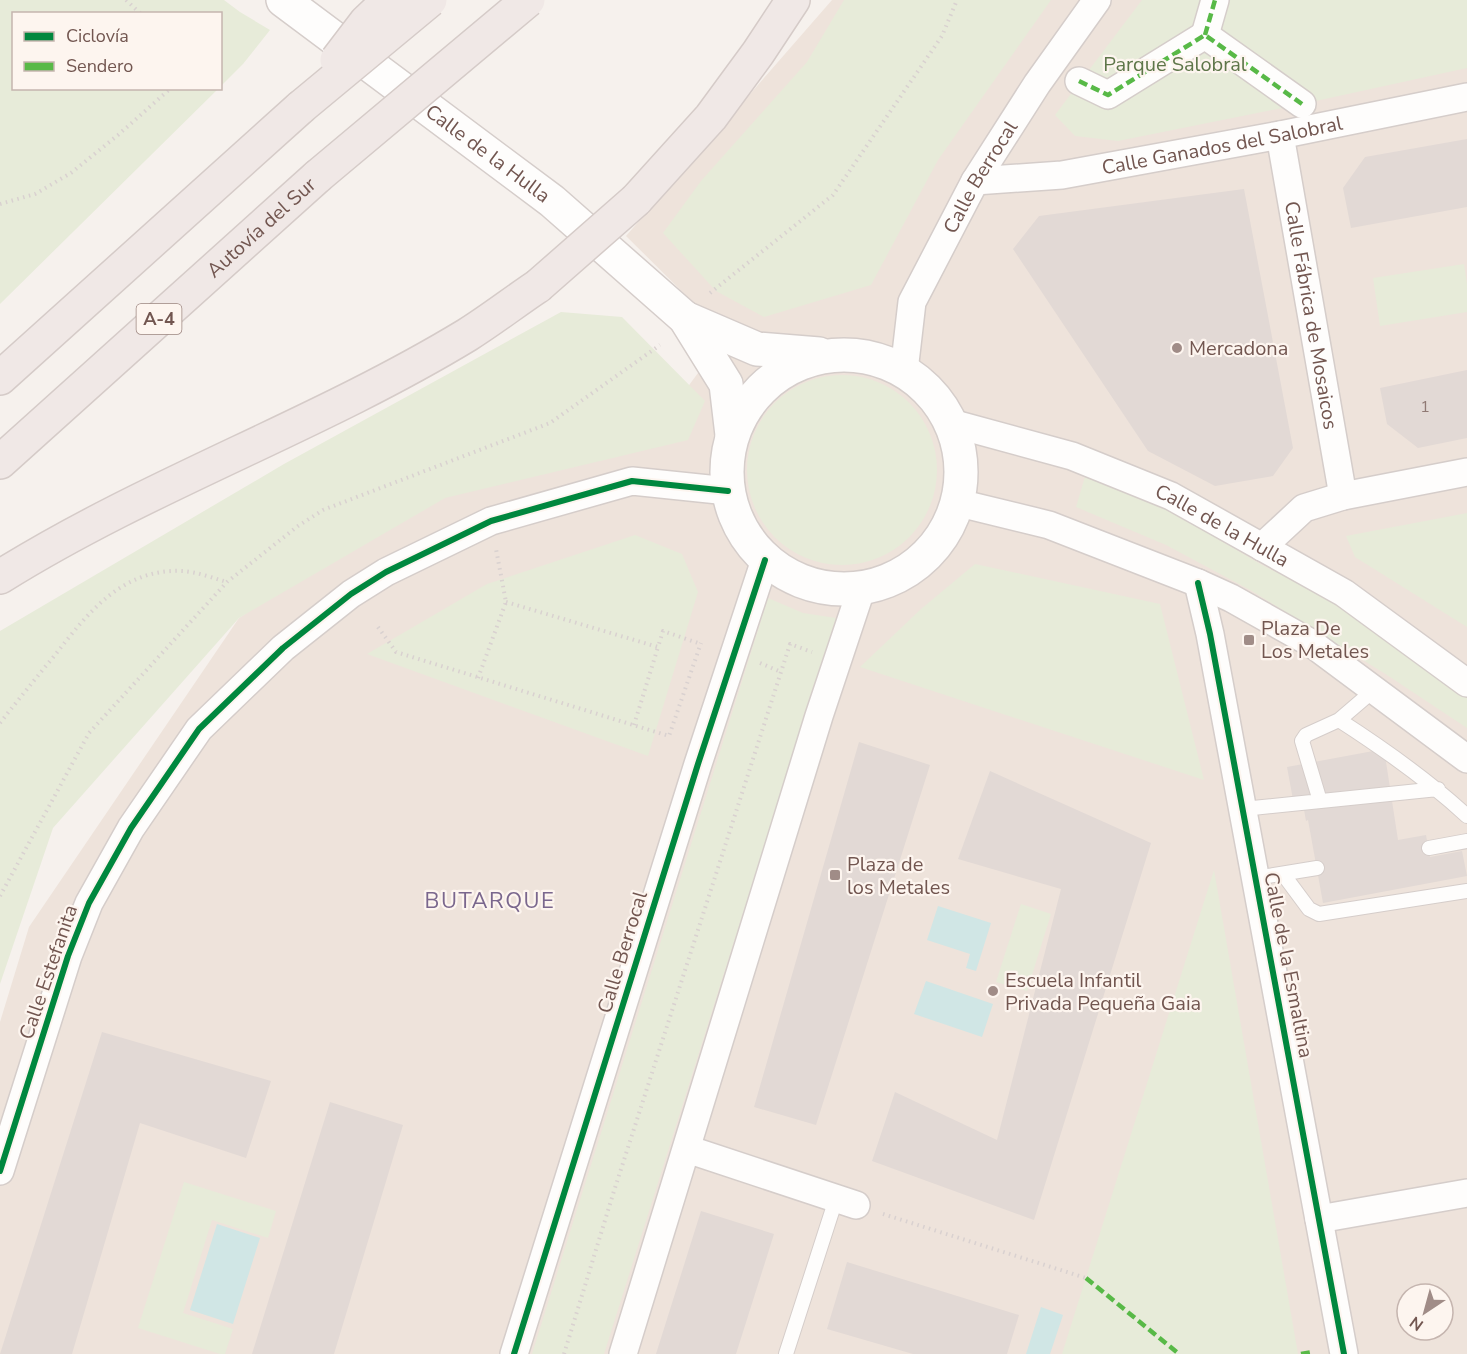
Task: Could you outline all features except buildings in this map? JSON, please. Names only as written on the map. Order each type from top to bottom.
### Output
[{"type":"highway","points":[[301,106],[366,22],[389,0]]},
{"type":"highway","points":[[0,378],[301,106],[430,0]]},
{"type":"highway","name":"Autovía del Sur","points":[[0,462],[318,176],[528,0]]},
{"type":"highway","points":[[0,577],[44,550],[182,478],[363,392],[468,334],[538,286],[636,200],[711,117],[793,0]]},
{"type":"street","name":"Calle de la Hulla","points":[[283,0],[552,201],[686,318]]},
{"type":"street","name":"Calle Berrocal","points":[[904,371],[912,302],[975,181],[1037,84],[1097,0]]},
{"type":"street","points":[[1080,81],[1108,95],[1205,35],[1215,0]]},
{"type":"street","points":[[1205,35],[1302,104]]},
{"type":"street","name":"Calle Ganados del Salobral","points":[[975,181],[1062,175],[1280,135],[1467,97]]},
{"type":"street","name":"Calle Fábrica de Mosaicos","points":[[1280,135],[1343,496]]},
{"type":"street","points":[[686,318],[757,349],[870,357],[904,371],[939,403],[951,423],[959,449],[962,476],[959,503],[938,544],[930,552],[904,574],[861,590],[810,586],[765,560],[740,529],[728,491],[726,462],[732,435],[747,405],[771,380],[800,363],[832,355]]},
{"type":"street","points":[[686,318],[726,384],[732,435]]},
{"type":"street","name":"Calle de la Hulla","points":[[951,423],[1072,456],[1171,496],[1344,593],[1467,683]]},
{"type":"street","points":[[1262,547],[1304,508],[1343,496],[1467,472]]},
{"type":"street","name":"Calle Estefanita","points":[[0,1171],[68,956],[89,903],[131,828],[199,729],[283,648],[351,594],[386,572],[491,521],[632,481],[728,491]]},
{"type":"street","points":[[959,503],[1049,525],[1231,598],[1311,643],[1467,759]]},
{"type":"street","name":"Calle Berrocal","points":[[514,1354],[698,764],[765,560]]},
{"type":"street","name":"Calle de la Esmaltina","points":[[1198,583],[1210,634],[1344,1354]]},
{"type":"street","points":[[622,1354],[819,716],[861,590]]},
{"type":"street","points":[[687,1149],[846,1202]]},
{"type":"street","points":[[1319,1219],[1467,1194]]},
{"type":"lane","points":[[1320,801],[1302,741],[1306,735],[1339,720],[1374,690]]},
{"type":"lane","points":[[1339,720],[1393,755],[1438,789],[1467,816]]},
{"type":"lane","points":[[1243,809],[1438,789]]},
{"type":"lane","points":[[1429,848],[1467,841]]},
{"type":"lane","points":[[1256,878],[1317,868]]},
{"type":"lane","points":[[1283,874],[1309,909],[1319,914],[1467,891]]},
{"type":"lane","points":[[786,1354],[846,1202]]},
{"type":"path","points":[[126,0],[139,12]]},
{"type":"path","points":[[709,293],[833,195],[942,36],[957,0]]},
{"type":"path","points":[[0,204],[34,194],[71,173],[169,90]]},
{"type":"path","points":[[0,896],[89,733],[227,582],[322,510],[550,423],[660,345]]},
{"type":"path","points":[[478,678],[506,602],[491,521]]},
{"type":"path","points":[[0,723],[89,612],[118,588],[146,576],[165,572],[185,571],[227,582]]},
{"type":"path","points":[[506,602],[658,647]]},
{"type":"path","points":[[378,627],[396,652],[669,736],[701,644]]},
{"type":"path","points":[[634,725],[663,631],[708,646]]},
{"type":"path","points":[[564,1354],[790,644],[813,652]]},
{"type":"path","points":[[757,661],[782,672]]},
{"type":"path","points":[[846,1202],[1086,1278]]},
{"type":"shaded area","points":[[832,0],[1467,0],[1467,1354],[0,1354],[0,1022],[29,927],[239,618],[429,492],[670,411],[726,335],[626,236]]},
{"type":"shaded area","points":[[938,906],[991,923],[976,971],[966,968],[970,954],[927,940]]},
{"type":"shaded area","points":[[926,981],[993,1004],[982,1037],[914,1014]]},
{"type":"shaded area","points":[[217,1224],[260,1238],[233,1324],[190,1310]]},
{"type":"shaded area","points":[[1041,1307],[1063,1315],[1050,1354],[1026,1354]]},
{"type":"green space","points":[[0,0],[224,0],[270,30],[243,64],[222,85],[222,12],[12,12],[12,90],[217,90],[0,304]]},
{"type":"green space","points":[[844,0],[1051,0],[938,160],[871,285],[764,317],[716,291],[663,233],[701,181],[807,62]]},
{"type":"green space","name":"Parque Salobral","points":[[1142,0],[1467,0],[1467,68],[1118,141],[1075,136],[1055,115]]},
{"type":"green space","points":[[1464,264],[1467,312],[1380,326],[1373,278]]},
{"type":"green space","points":[[561,312],[622,317],[705,401],[688,440],[445,498],[239,618],[53,828],[0,984],[0,631],[284,464]]},
{"type":"green space","points":[[842,375],[878,382],[895,391],[909,403],[921,417],[930,434],[937,470],[930,506],[921,523],[909,537],[895,549],[878,558],[842,565],[806,558],[789,549],[775,537],[763,523],[754,506],[747,470],[754,434],[763,417],[775,403],[789,391],[806,382]]},
{"type":"green space","points":[[1089,463],[1262,565],[1327,598],[1421,663],[1467,697],[1467,728],[1252,591],[1166,545],[1076,507]]},
{"type":"green space","points":[[1467,513],[1467,627],[1355,557],[1346,536]]},
{"type":"green space","points":[[635,535],[682,554],[698,592],[648,756],[367,654],[487,584]]},
{"type":"green space","points":[[975,564],[1160,604],[1204,780],[860,667],[921,609]]},
{"type":"green space","points":[[768,598],[803,613],[836,618],[604,1354],[532,1354]]},
{"type":"green space","points":[[1214,870],[1298,1354],[1062,1354]]},
{"type":"green space","points":[[1021,904],[1051,914],[1027,991],[996,982]]},
{"type":"green space","points":[[184,1182],[276,1211],[268,1238],[212,1220],[183,1313],[233,1329],[225,1354],[138,1328]]},
{"type":"marked path","points":[[1205,35],[1215,0]]},
{"type":"marked path","points":[[1079,81],[1108,95],[1205,35],[1302,104]]},
{"type":"marked path","points":[[1086,1278],[1179,1354]]},
{"type":"marked path","points":[[1301,1354],[1312,1352]]},
{"type":"cycle path","points":[[0,1171],[68,956],[89,903],[131,828],[199,729],[283,648],[351,594],[386,572],[491,521],[632,481],[728,491]]},
{"type":"cycle path","points":[[514,1354],[698,764],[765,560]]},
{"type":"cycle path","points":[[1198,583],[1210,634],[1344,1354]]},
{"type":"place","name":"Mercadona","points":[[1177,348]]},
{"type":"place","name":"Plaza De Los Metales","points":[[1249,640]]},
{"type":"place","name":"Plaza de los Metales","points":[[835,875]]},
{"type":"place","name":"Escuela Infantil Privada Pequeña Gaia","points":[[993,991]]},
{"type":"district","name":"BUTARQUE","points":[[490,900]]}]
